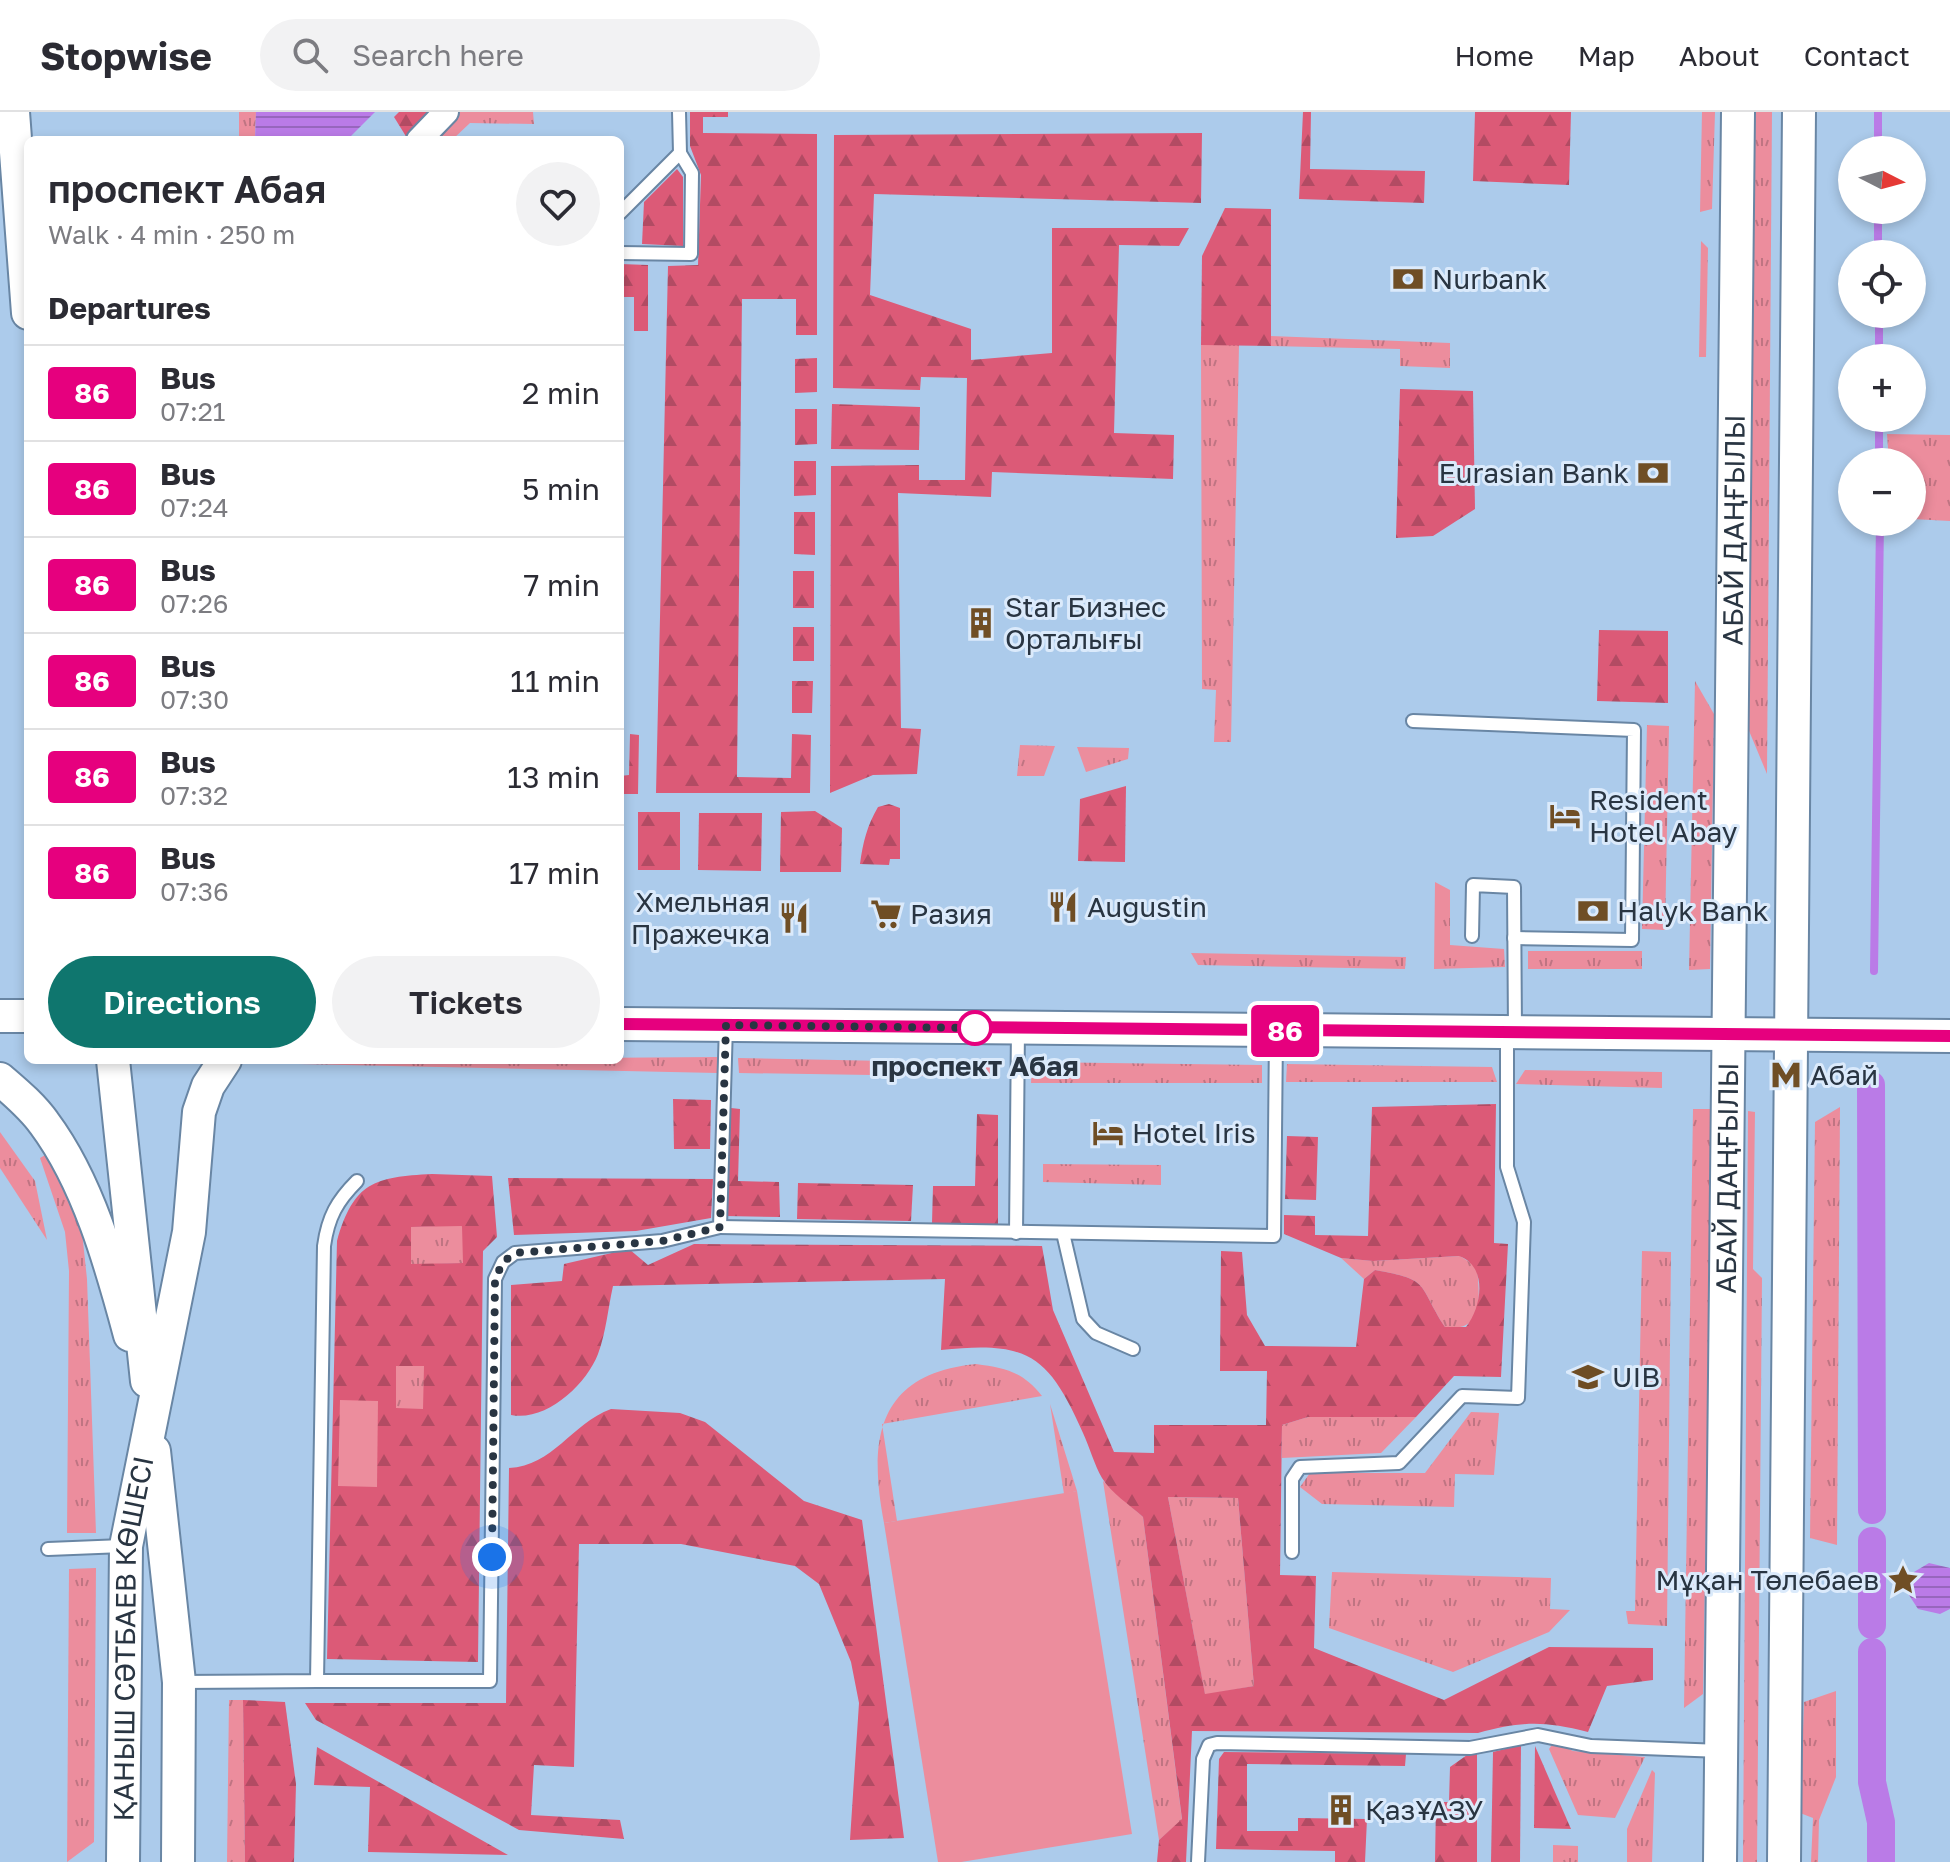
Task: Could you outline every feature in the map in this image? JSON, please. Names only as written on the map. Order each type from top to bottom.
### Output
[{"type":"main road","points":[[13,112],[24,259]]},
{"type":"main road","name":"АБАЙ ДАҢҒЫЛЫ","points":[[1720,1862],[1738,112]]},
{"type":"main road","points":[[1784,1862],[1799,112]]},
{"type":"main road","points":[[0,1016],[24,1016]]},
{"type":"main road","points":[[624,1024],[1950,1036]]},
{"type":"main road","name":"ҚАНЫШ СӘТБАЕВ КӨШЕСІ","points":[[113,1064],[179,1682],[178,1862]]},
{"type":"main road","points":[[150,1416],[189,1232],[199,1112],[208,1086],[222,1064]]},
{"type":"main road","name":"ҚАНЫШ СӘТБАЕВ КӨШЕСІ","points":[[0,1079],[42,1120],[60,1145],[92,1217],[129,1331],[150,1416],[126,1546],[123,1862]]},
{"type":"street","points":[[423,136],[446,112]]},
{"type":"lane","points":[[624,253],[691,254],[692,173],[680,153],[679,112]]},
{"type":"lane","points":[[624,209],[680,153]]},
{"type":"lane","points":[[1413,721],[1634,730],[1632,940],[1514,938]]},
{"type":"lane","points":[[1292,1552],[1292,1479],[1300,1467],[1399,1463],[1462,1396],[1518,1398],[1524,1222],[1507,1167],[1514,887],[1473,885],[1472,936]]},
{"type":"lane","points":[[720,1227],[726,1025]]},
{"type":"lane","points":[[1016,1233],[1018,1028]]},
{"type":"lane","points":[[179,1682],[490,1681],[495,1279],[503,1262],[515,1253],[662,1241],[720,1227],[1274,1236],[1276,1031]]},
{"type":"lane","points":[[317,1681],[324,1246],[327,1223],[338,1200],[357,1181]]},
{"type":"lane","points":[[1063,1233],[1083,1319],[1096,1333],[1133,1349]]},
{"type":"lane","points":[[48,1549],[126,1546]]},
{"type":"lane","points":[[1198,1862],[1203,1759],[1209,1745],[1217,1743],[1470,1748],[1538,1735],[1591,1746],[1721,1751]]},
{"type":"green space","points":[[239,112],[256,112],[255,136],[239,136]]},
{"type":"green space","points":[[399,112],[432,112],[409,136],[406,136],[394,117]]},
{"type":"green space","points":[[460,112],[533,112],[534,124],[470,123],[456,136],[435,136]]},
{"type":"green space","points":[[690,112],[728,112],[728,117],[703,117],[703,133],[817,134],[817,335],[796,335],[796,299],[742,299],[737,777],[791,778],[792,734],[811,735],[810,793],[656,793],[668,266],[698,265],[701,175],[690,146]]},
{"type":"green space","points":[[1303,112],[1311,112],[1310,169],[1425,171],[1424,203],[1299,199]]},
{"type":"green space","points":[[1475,112],[1571,112],[1569,185],[1473,181]]},
{"type":"green space","points":[[1702,112],[1715,112],[1712,209],[1700,212]]},
{"type":"green space","points":[[1753,112],[1772,112],[1767,774],[1747,726]]},
{"type":"green space","points":[[1202,133],[1201,203],[874,194],[870,295],[971,329],[971,360],[1052,353],[1052,228],[1189,228],[1179,246],[1119,245],[1114,433],[1174,435],[1173,479],[992,472],[991,497],[898,493],[901,728],[921,729],[917,774],[873,775],[830,793],[831,466],[919,465],[919,480],[965,480],[967,378],[921,377],[920,390],[833,388],[834,135]]},
{"type":"green space","points":[[677,169],[683,177],[683,246],[642,244],[644,202]]},
{"type":"green space","points":[[1225,208],[1271,209],[1271,346],[1201,345],[1202,256]]},
{"type":"green space","points":[[1701,241],[1708,248],[1706,357],[1699,357]]},
{"type":"green space","points":[[624,264],[648,265],[648,331],[634,331],[634,297],[624,297]]},
{"type":"green space","points":[[1271,336],[1450,343],[1450,368],[1400,366],[1400,349],[1271,346]]},
{"type":"green space","points":[[1201,345],[1239,345],[1231,742],[1214,742],[1216,690],[1202,689]]},
{"type":"green space","points":[[817,358],[817,392],[795,393],[795,359]]},
{"type":"green space","points":[[1400,389],[1473,391],[1475,509],[1433,536],[1396,538]]},
{"type":"green space","points":[[832,404],[920,407],[919,450],[831,449]]},
{"type":"green space","points":[[795,409],[817,409],[817,444],[795,445]]},
{"type":"green space","points":[[1887,434],[1950,435],[1950,521],[1926,520],[1926,448],[1888,448]]},
{"type":"green space","points":[[794,461],[816,461],[816,495],[794,496]]},
{"type":"green space","points":[[794,512],[815,512],[815,555],[794,554]]},
{"type":"green space","points":[[793,571],[814,571],[814,608],[793,608]]},
{"type":"green space","points":[[793,627],[814,627],[814,661],[793,661]]},
{"type":"green space","points":[[1599,630],[1668,631],[1668,703],[1597,701]]},
{"type":"green space","points":[[792,681],[813,681],[812,713],[792,713]]},
{"type":"green space","points":[[1695,681],[1714,714],[1710,969],[1689,970]]},
{"type":"green space","points":[[1647,725],[1669,726],[1665,930],[1642,929]]},
{"type":"green space","points":[[630,734],[639,735],[638,794],[624,794],[624,776],[629,775]]},
{"type":"green space","points":[[1020,745],[1055,746],[1044,776],[1017,776]]},
{"type":"green space","points":[[1077,747],[1129,748],[1128,759],[1086,772]]},
{"type":"green space","points":[[1126,786],[1125,862],[1078,861],[1080,799]]},
{"type":"green space","points":[[889,804],[900,808],[900,859],[890,859],[889,865],[860,864],[874,814],[878,807]]},
{"type":"green space","points":[[815,811],[842,828],[841,872],[780,872],[781,812]]},
{"type":"green space","points":[[638,812],[680,812],[680,870],[638,870]]},
{"type":"green space","points":[[699,813],[762,813],[761,871],[698,870]]},
{"type":"green space","points":[[1435,882],[1450,890],[1450,945],[1504,949],[1505,967],[1434,969]]},
{"type":"green space","points":[[1528,951],[1642,951],[1642,969],[1528,969]]},
{"type":"green space","points":[[1191,953],[1406,957],[1405,969],[1198,965]]},
{"type":"green space","points":[[717,1057],[717,1073],[298,1064],[624,1064],[624,1058]]},
{"type":"green space","points":[[738,1058],[989,1063],[997,1077],[739,1073]]},
{"type":"green space","points":[[1032,1062],[1262,1065],[1262,1083],[1031,1083]]},
{"type":"green space","points":[[1287,1064],[1492,1067],[1497,1082],[1286,1082]]},
{"type":"green space","points":[[1525,1070],[1662,1072],[1662,1088],[1516,1084]]},
{"type":"green space","points":[[673,1099],[711,1100],[710,1149],[674,1149]]},
{"type":"green space","points":[[1496,1104],[1494,1243],[1508,1244],[1501,1377],[1454,1376],[1416,1417],[1308,1417],[1282,1425],[1280,1575],[1316,1576],[1314,1648],[1444,1700],[1549,1647],[1653,1648],[1653,1680],[1607,1686],[1588,1732],[1533,1724],[1478,1733],[1192,1731],[1186,1862],[1157,1862],[1159,1840],[1182,1819],[1143,1517],[1102,1478],[1058,1385],[1032,1358],[995,1348],[941,1350],[945,1279],[613,1286],[601,1346],[584,1378],[551,1407],[524,1416],[511,1415],[511,1285],[562,1281],[564,1264],[629,1249],[648,1265],[694,1244],[1042,1246],[1053,1310],[1114,1452],[1154,1453],[1154,1425],[1266,1425],[1267,1371],[1220,1371],[1221,1251],[1242,1252],[1247,1315],[1265,1346],[1356,1347],[1364,1279],[1375,1270],[1415,1281],[1426,1293],[1445,1327],[1466,1327],[1476,1309],[1479,1288],[1475,1268],[1459,1256],[1373,1261],[1341,1258],[1284,1234],[1284,1215],[1315,1216],[1315,1235],[1368,1236],[1372,1107]],"holes":[[[1168,1497],[1238,1498],[1254,1686],[1205,1694]]]},
{"type":"green space","points":[[1840,1107],[1837,1545],[1810,1538],[1815,1122]]},
{"type":"green space","points":[[731,1108],[740,1109],[738,1181],[779,1182],[780,1217],[725,1216]]},
{"type":"green space","points":[[1693,1109],[1713,1109],[1703,1694],[1684,1708]]},
{"type":"green space","points":[[1748,1111],[1755,1112],[1753,1269],[1762,1278],[1757,1862],[1743,1862]]},
{"type":"green space","points":[[977,1114],[998,1115],[998,1225],[932,1223],[933,1186],[975,1186]]},
{"type":"green space","points":[[0,1132],[35,1181],[47,1240],[0,1168]]},
{"type":"green space","points":[[1287,1136],[1318,1137],[1316,1200],[1285,1199]]},
{"type":"green space","points":[[52,1151],[69,1188],[82,1232],[87,1279],[96,1533],[67,1533],[69,1271],[65,1232],[40,1158]]},
{"type":"green space","points":[[1043,1164],[1161,1165],[1161,1185],[1043,1182]]},
{"type":"green space","points":[[432,1174],[492,1176],[497,1237],[483,1251],[478,1662],[327,1659],[337,1241],[351,1206],[369,1186],[395,1177]],"holes":[[[462,1226],[463,1263],[411,1264],[411,1227]],[[396,1366],[424,1366],[423,1409],[396,1408]]]},
{"type":"green space","points":[[508,1178],[713,1179],[711,1218],[636,1231],[514,1235]]},
{"type":"green space","points":[[798,1183],[913,1185],[911,1221],[797,1219]]},
{"type":"green space","points":[[463,1225],[463,1263],[411,1265],[410,1227]]},
{"type":"green space","points":[[1642,1251],[1671,1252],[1667,1626],[1628,1624],[1626,1611],[1635,1611]]},
{"type":"green space","points":[[1460,1256],[1477,1267],[1479,1299],[1474,1318],[1458,1327],[1445,1327],[1426,1293],[1415,1281],[1375,1270],[1364,1279],[1341,1258],[1373,1261]]},
{"type":"green space","points":[[976,1364],[1013,1372],[1028,1381],[1042,1396],[884,1424],[899,1397],[918,1381],[943,1370]]},
{"type":"green space","points":[[396,1366],[424,1366],[424,1409],[396,1409]]},
{"type":"green space","points":[[340,1400],[378,1401],[377,1487],[338,1486]]},
{"type":"green space","points":[[1050,1404],[1077,1491],[1064,1494]]},
{"type":"green space","points":[[611,1409],[680,1413],[705,1422],[804,1501],[862,1520],[904,1838],[850,1840],[859,1703],[851,1662],[819,1584],[795,1566],[681,1544],[579,1544],[574,1767],[534,1765],[531,1815],[620,1820],[624,1839],[519,1830],[316,1720],[305,1703],[506,1703],[509,1468],[538,1460],[584,1424]]},
{"type":"green space","points":[[1471,1412],[1499,1413],[1494,1475],[1455,1474],[1454,1507],[1322,1504],[1300,1487],[1310,1473],[1425,1473]]},
{"type":"green space","points":[[1308,1417],[1416,1417],[1381,1453],[1282,1458],[1282,1425]]},
{"type":"green space","points":[[883,1429],[897,1521],[884,1523],[878,1464]]},
{"type":"green space","points":[[1103,1481],[1143,1517],[1182,1820],[1159,1840]]},
{"type":"green space","points":[[1077,1491],[1132,1834],[961,1862],[938,1862],[884,1523]]},
{"type":"green space","points":[[1168,1497],[1238,1498],[1254,1686],[1205,1695]]},
{"type":"green space","points":[[96,1568],[94,1842],[67,1862],[69,1569]]},
{"type":"green space","points":[[1332,1572],[1551,1578],[1550,1609],[1570,1610],[1549,1632],[1453,1672],[1329,1628]]},
{"type":"green space","points":[[1836,1691],[1836,1777],[1819,1820],[1818,1862],[1811,1862],[1813,1818],[1800,1813],[1804,1702]]},
{"type":"green space","points":[[229,1700],[243,1700],[245,1862],[227,1862]]},
{"type":"green space","points":[[243,1700],[285,1702],[296,1784],[294,1862],[245,1862]]},
{"type":"green space","points":[[1554,1742],[1573,1751],[1645,1757],[1615,1818],[1578,1815],[1549,1749]]},
{"type":"green space","points":[[1521,1745],[1520,1862],[1491,1862],[1493,1752]]},
{"type":"green space","points":[[1535,1746],[1571,1829],[1534,1828]]},
{"type":"green space","points":[[317,1747],[508,1855],[368,1852],[370,1787],[314,1785]]},
{"type":"green space","points":[[1477,1748],[1477,1862],[1435,1862],[1436,1802],[1449,1802],[1450,1767]]},
{"type":"green space","points":[[1224,1752],[1406,1754],[1405,1766],[1247,1764],[1247,1831],[1298,1831],[1298,1818],[1367,1819],[1365,1862],[1335,1862],[1335,1851],[1216,1849],[1219,1759]]},
{"type":"green space","points":[[1652,1770],[1655,1773],[1652,1862],[1627,1862],[1627,1829]]},
{"type":"green space","points":[[1553,1845],[1578,1846],[1578,1862],[1553,1862]]},
{"type":"shaded area","points":[[256,112],[375,112],[351,136],[255,136]]},
{"type":"shaded area","points":[[1929,1563],[1950,1568],[1950,1609],[1940,1614],[1918,1609],[1909,1595],[1914,1572]]},
{"type":"waterway","points":[[1878,112],[1878,136]]},
{"type":"waterway","points":[[1878,224],[1878,240]]},
{"type":"waterway","points":[[1879,328],[1879,344]]},
{"type":"waterway","points":[[1879,432],[1879,448]]},
{"type":"waterway","points":[[1874,971],[1880,536]]},
{"type":"waterway","points":[[1871,1085],[1872,1510]]},
{"type":"waterway","points":[[1872,1541],[1872,1625]]},
{"type":"waterway","points":[[1872,1652],[1872,1782],[1881,1822],[1881,1862]]},
{"type":"bus line","name":"86","points":[[624,1024],[1950,1036]]},
{"type":"place","name":"Nurbank","points":[[1408,279]]},
{"type":"place","name":"Eurasian Bank","points":[[1653,473]]},
{"type":"place","name":"Star Бизнес Орталығы","points":[[981,623]]},
{"type":"place","name":"Resident Hotel Abay","points":[[1565,816]]},
{"type":"place","name":"Augustin","points":[[1063,907]]},
{"type":"place","name":"Halyk Bank","points":[[1593,911]]},
{"type":"place","name":"Разия","points":[[886,914]]},
{"type":"place","name":"Хмельная Пражечка","points":[[794,918]]},
{"type":"place","name":"проспект Абая","points":[[975,1028]]},
{"type":"place","name":"Абай","points":[[1786,1075]]},
{"type":"place","name":"Hotel Iris","points":[[1108,1133]]},
{"type":"place","name":"UIB","points":[[1588,1377]]},
{"type":"place","name":"Мұқан Төлебаев","points":[[1903,1580]]},
{"type":"place","name":"ҚазҰАЗУ","points":[[1341,1810]]},
{"type":"route","points":[[492,1557],[495,1279],[503,1262],[515,1253],[673,1240],[720,1227],[726,1025],[978,1028],[975,1028]]}]
